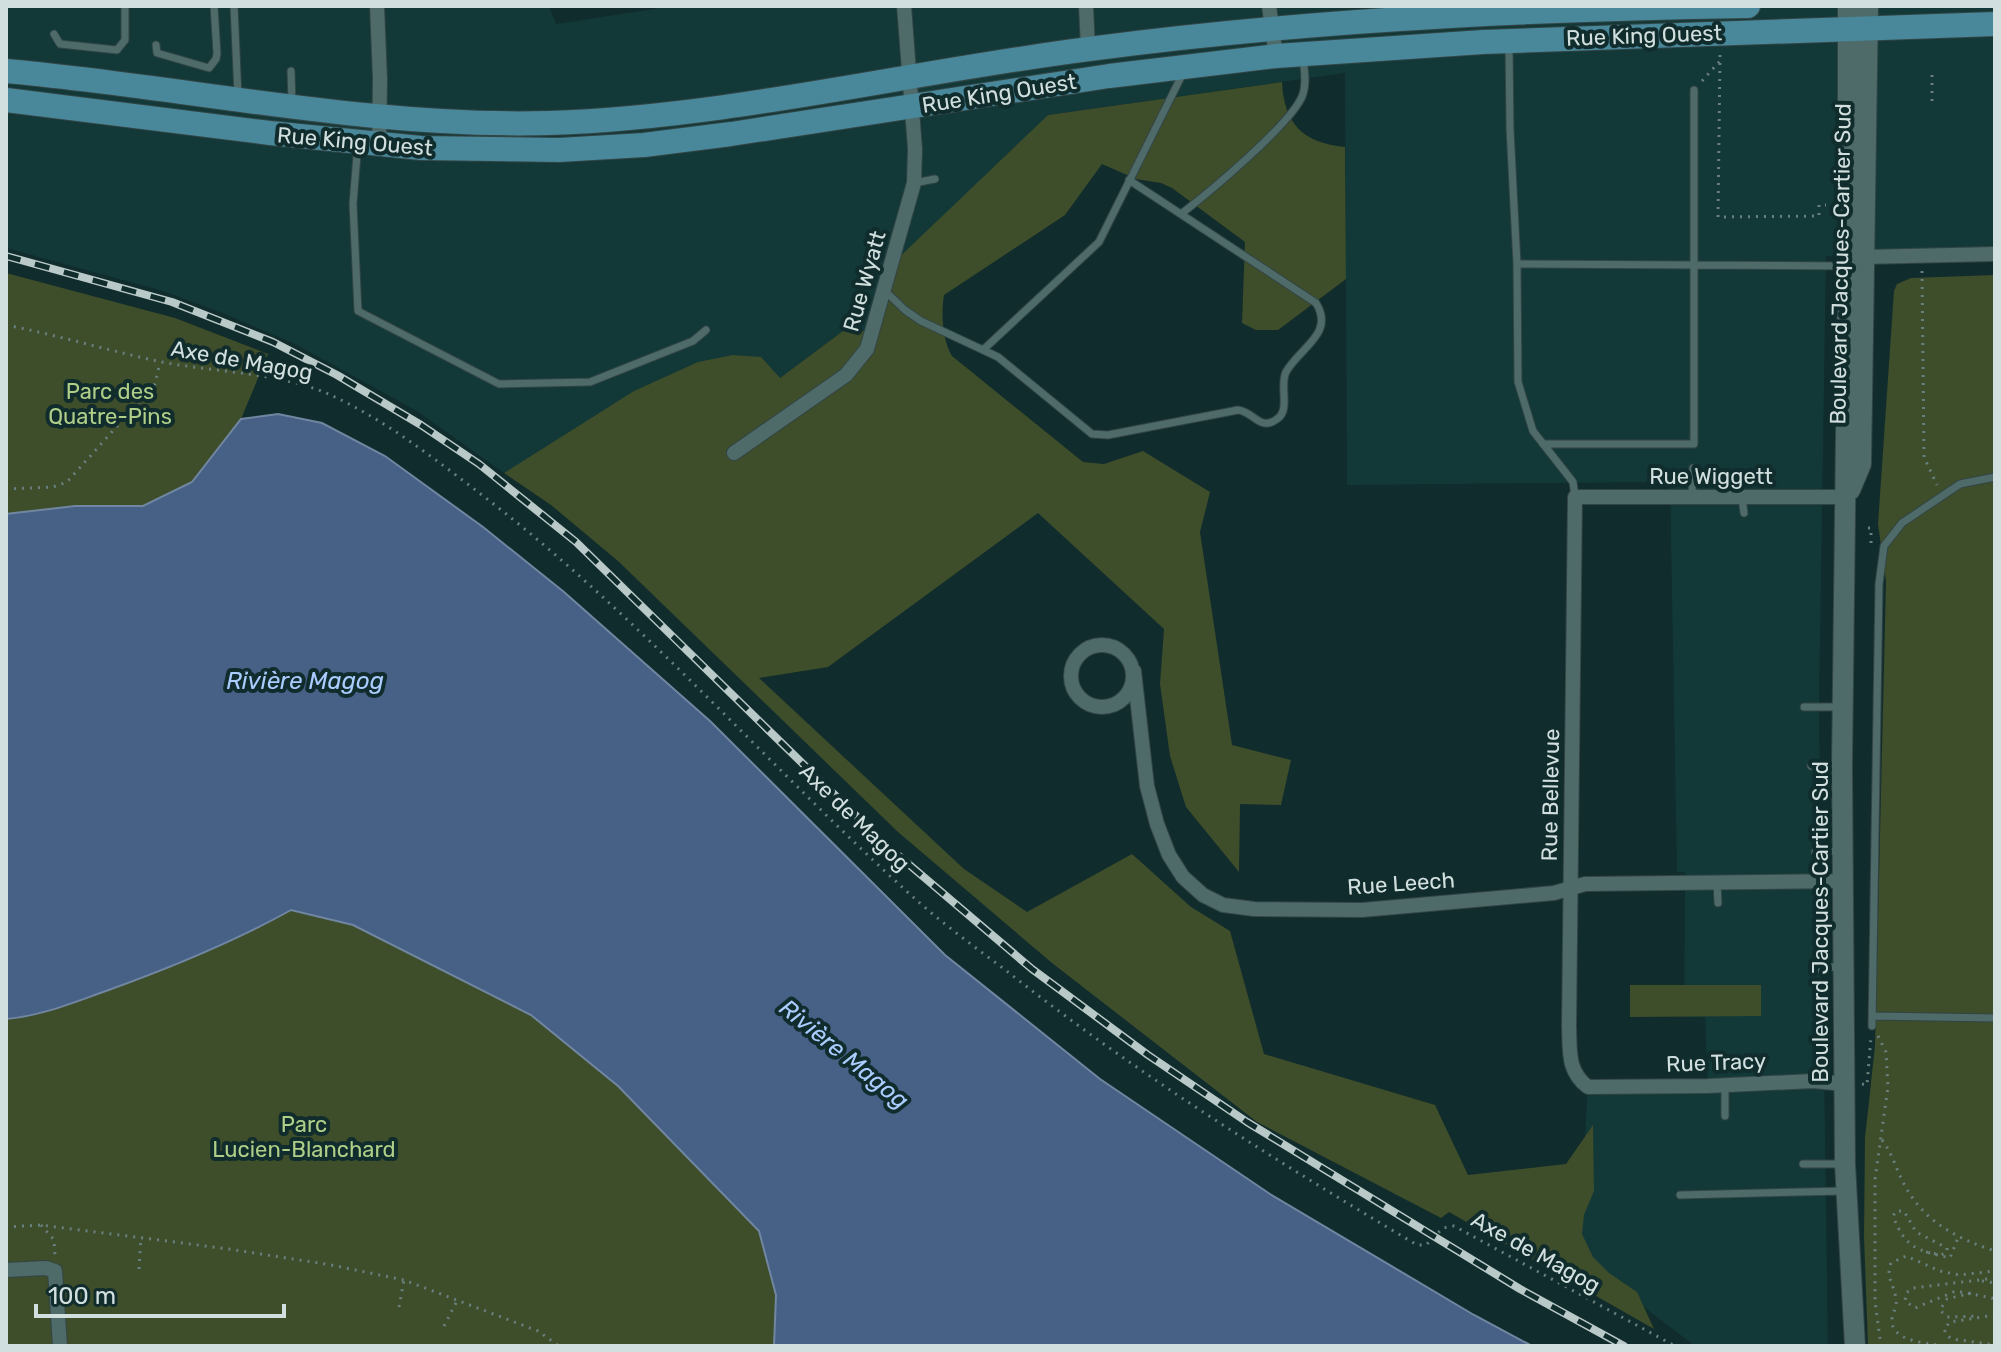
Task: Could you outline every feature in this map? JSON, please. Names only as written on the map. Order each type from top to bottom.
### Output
[{"type":"main road","name":"Rue King Ouest","points":[[6,71],[380,116],[488,123],[550,123],[629,117],[909,77],[1271,18],[1325,19],[1483,10],[1748,6]]},
{"type":"main road","name":"Rue King Ouest","points":[[6,100],[370,143],[512,150],[610,147],[731,134],[1187,66],[1276,56],[1858,17],[1995,24]]},
{"type":"main road","name":"Boulevard Jacques-Cartier Sud","points":[[1855,1346],[1845,1164],[1842,765],[1846,497],[1861,464],[1856,262],[1858,17]]},
{"type":"street","points":[[370,143],[380,116],[377,6]]},
{"type":"street","name":"Rue Wyatt","points":[[734,453],[846,375],[867,349],[914,183],[915,149],[904,6]]},
{"type":"street","points":[[1086,6],[1088,49]]},
{"type":"street","points":[[1483,10],[1483,42]]},
{"type":"street","points":[[1271,18],[1276,56]]},
{"type":"street","points":[[1856,262],[1922,255],[1995,254]]},
{"type":"street","name":"Rue Wiggett","points":[[1575,497],[1691,499],[1743,506],[1846,497]]},
{"type":"street","name":"Rue Bellevue","points":[[1575,497],[1571,1057],[1577,1079],[1588,1087]]},
{"type":"street","points":[[1103,644],[1123,652],[1134,671],[1130,692],[1122,701],[1102,708],[1082,700],[1071,681],[1075,660],[1083,651],[1103,644]]},
{"type":"street","name":"Rue Leech","points":[[1134,671],[1145,775],[1157,824],[1169,855],[1183,877],[1203,895],[1223,905],[1254,909],[1362,910],[1554,893],[1585,884],[1627,878],[1844,881]]},
{"type":"street","name":"Rue Tracy","points":[[1588,1087],[1813,1081],[1845,1084]]},
{"type":"street","points":[[6,1270],[46,1268],[55,1271],[60,1346]]},
{"type":"lane","points":[[54,34],[60,44],[117,50],[125,40],[125,6]]},
{"type":"lane","points":[[156,45],[157,53],[209,68],[217,54],[214,6]]},
{"type":"lane","points":[[234,6],[238,98]]},
{"type":"lane","points":[[1509,40],[1518,382],[1526,417],[1533,431],[1573,482],[1575,497]]},
{"type":"lane","points":[[1181,214],[1221,184],[1299,103],[1305,82],[1303,54]]},
{"type":"lane","points":[[984,349],[1099,242],[1187,66]]},
{"type":"lane","points":[[291,71],[292,106]]},
{"type":"lane","points":[[1543,444],[1694,444],[1694,90]]},
{"type":"lane","points":[[370,143],[357,155],[353,204],[358,311],[499,384],[590,382],[693,341],[706,330]]},
{"type":"lane","points":[[914,183],[935,179]]},
{"type":"lane","points":[[884,290],[921,321],[998,357],[1092,434],[1238,410],[1245,410],[1259,423],[1279,419],[1283,412],[1286,373],[1317,335],[1323,315],[1316,303],[1129,180]]},
{"type":"lane","points":[[1517,264],[1856,262]]},
{"type":"lane","points":[[1691,499],[1693,468]]},
{"type":"lane","points":[[1995,477],[1960,484],[1902,523],[1884,546],[1879,584],[1872,1021],[1995,1018]]},
{"type":"lane","points":[[1804,707],[1843,707]]},
{"type":"lane","points":[[1811,766],[1842,765]]},
{"type":"lane","points":[[1815,852],[1843,851]]},
{"type":"lane","points":[[1717,881],[1718,903]]},
{"type":"lane","points":[[1819,969],[1845,966]]},
{"type":"lane","points":[[1725,1085],[1725,1116]]},
{"type":"lane","points":[[1803,1164],[1845,1164]]},
{"type":"lane","points":[[1680,1195],[1846,1191]]},
{"type":"path","points":[[1694,90],[1720,61],[1718,217],[1819,216],[1819,205],[1826,205]]},
{"type":"path","points":[[1932,75],[1932,105]]},
{"type":"path","points":[[1922,255],[1924,457],[1942,496]]},
{"type":"path","name":"Axe de Magog","points":[[6,325],[160,362],[229,371],[323,391],[402,437],[522,525],[630,620],[915,898],[1082,1030],[1221,1125],[1417,1245],[1426,1245],[1443,1228],[1454,1226],[1675,1346]]},
{"type":"path","points":[[6,489],[53,487],[67,482],[155,384],[160,362]]},
{"type":"path","points":[[1868,528],[1871,528],[1871,545]]},
{"type":"path","points":[[1845,1084],[1867,1085],[1872,1021]]},
{"type":"path","points":[[1872,1021],[1886,1052],[1888,1087],[1875,1179],[1875,1267],[1881,1346]]},
{"type":"path","points":[[1882,1140],[1891,1152],[1903,1182],[1926,1214],[1958,1238],[1995,1251]]},
{"type":"path","points":[[1926,1252],[1941,1255],[1947,1252],[1947,1248],[1916,1232],[1904,1211],[1896,1211],[1894,1221],[1909,1245],[1926,1252],[1950,1258],[1958,1238]]},
{"type":"path","points":[[6,1227],[41,1225],[141,1238],[317,1263],[404,1280],[538,1331],[559,1346]]},
{"type":"path","points":[[41,1225],[54,1240],[55,1271]]},
{"type":"path","points":[[139,1269],[141,1238]]},
{"type":"path","points":[[1944,1346],[1901,1337],[1895,1330],[1892,1320],[1896,1300],[1888,1271],[1891,1263],[1906,1256],[1940,1271],[1959,1275],[1995,1271]]},
{"type":"path","points":[[399,1307],[404,1280]]},
{"type":"path","points":[[1995,1280],[1913,1288],[1906,1293],[1905,1301],[1915,1308],[1949,1292],[1972,1293],[1992,1298],[1995,1303]]},
{"type":"path","points":[[1972,1293],[1947,1299],[1941,1305],[1942,1314],[1947,1317],[1993,1316]]},
{"type":"path","points":[[444,1326],[458,1299]]},
{"type":"path","points":[[1993,1316],[1950,1322],[1944,1329],[1947,1336],[1953,1339],[1995,1345]]},
{"type":"shaded area","points":[[6,6],[549,6],[556,24],[673,6],[1995,6],[1995,254],[1826,256],[1819,707],[1828,1346],[1695,1346],[1586,1263],[1579,1233],[1588,1087],[1708,1085],[1705,1017],[1684,1017],[1685,872],[1677,872],[1670,482],[1347,485],[1345,73],[1048,115],[871,335],[851,325],[780,378],[558,441],[504,473],[417,411],[295,344],[163,291],[6,248]]},
{"type":"green space","points":[[1282,82],[1287,109],[1298,129],[1318,141],[1345,147],[1346,279],[1278,330],[1256,330],[1242,323],[1245,242],[1172,188],[1136,179],[1102,164],[1065,215],[944,295],[943,310],[944,334],[952,356],[1083,462],[1104,464],[1143,451],[1210,492],[1200,532],[1232,745],[1291,760],[1281,805],[1240,804],[1239,872],[1186,807],[1170,756],[1160,684],[1164,629],[1038,513],[828,667],[759,678],[964,869],[1027,912],[1132,854],[1191,907],[1230,931],[1264,1054],[1435,1105],[1468,1175],[1566,1164],[1593,1125],[1594,1191],[1584,1215],[1582,1234],[1593,1257],[1609,1273],[1637,1292],[1654,1329],[1449,1212],[1441,1218],[1257,1122],[1052,963],[898,832],[618,561],[551,505],[504,473],[634,391],[698,362],[733,355],[761,357],[780,378],[851,325],[871,335],[892,264],[1048,115]]},
{"type":"green space","name":"Parc des Quatre-Pins","points":[[6,273],[175,318],[268,354],[241,419],[192,482],[142,506],[75,506],[6,514]]},
{"type":"green space","points":[[1995,275],[1995,1346],[1868,1346],[1864,1237],[1865,1138],[1875,1046],[1886,581],[1878,524],[1894,291],[1897,284],[1911,278]]},
{"type":"green space","name":"Parc Lucien-Blanchard","points":[[291,910],[353,925],[531,1015],[619,1086],[759,1231],[776,1295],[774,1346],[6,1346],[6,1019],[56,1008],[153,973],[224,945]]},
{"type":"green space","points":[[1630,985],[1761,985],[1761,1016],[1630,1017]]},
{"type":"water","name":"Rivière Magog","points":[[278,414],[322,423],[385,456],[483,527],[564,592],[710,721],[945,955],[1100,1079],[1270,1194],[1532,1346],[774,1346],[776,1295],[759,1231],[618,1086],[531,1015],[353,925],[291,910],[223,944],[154,973],[56,1008],[6,1019],[6,514],[75,506],[143,506],[192,482],[241,419]]},
{"type":"railway","points":[[6,256],[172,302],[273,342],[337,375],[479,464],[576,542],[886,845],[1032,969],[1148,1055],[1247,1122],[1520,1289],[1624,1346]]}]
